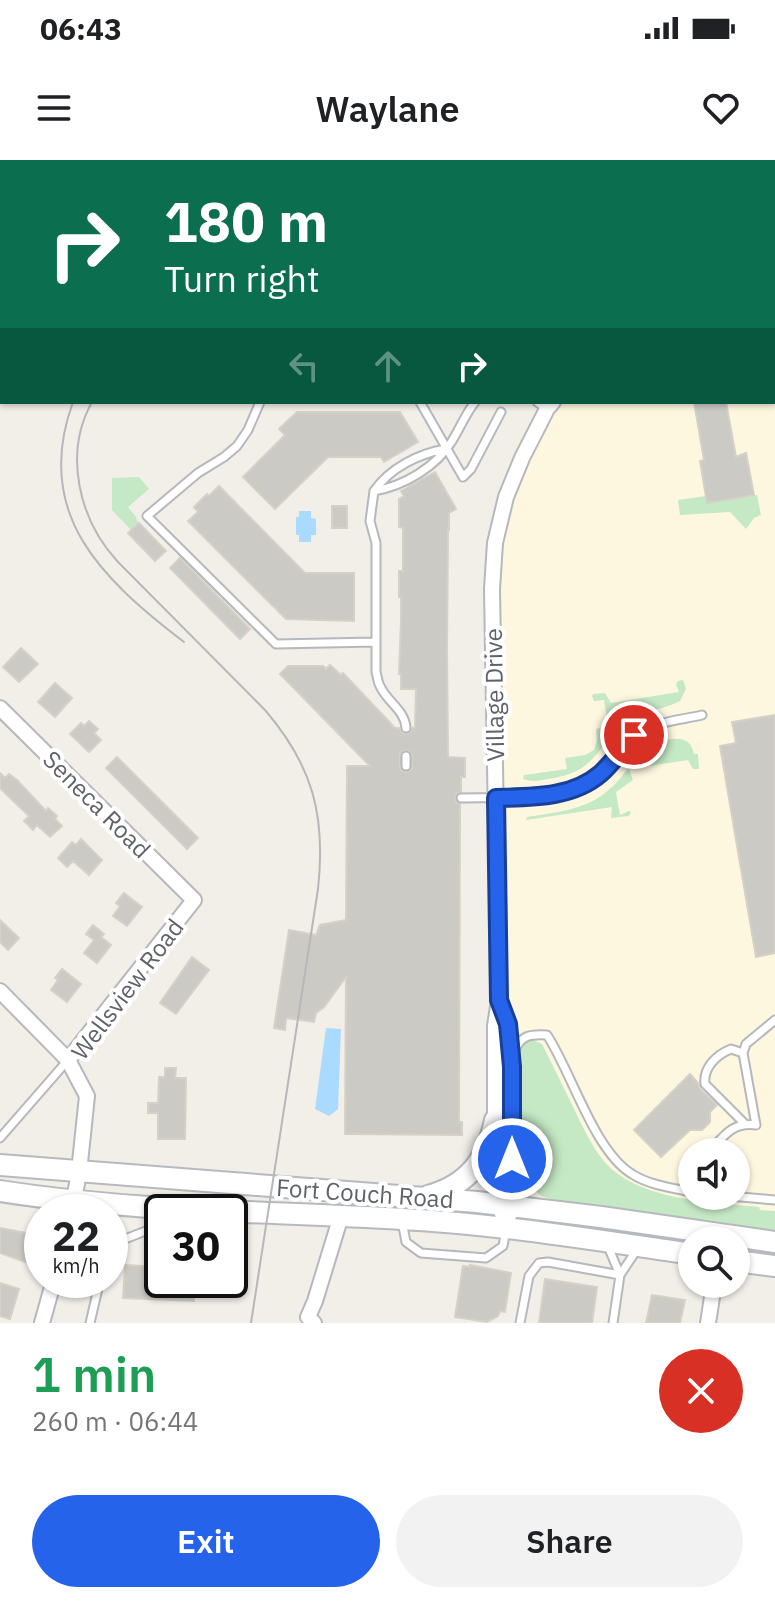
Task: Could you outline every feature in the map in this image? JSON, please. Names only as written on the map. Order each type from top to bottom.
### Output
[{"type":"street","name":"Village Drive","points":[[506,1205],[495,1120],[495,1026],[499,1000],[492,589],[495,543],[506,497],[546,404]]},
{"type":"street","name":"Seneca Road","points":[[0,708],[194,900]]},
{"type":"street","name":"Wellsview Road","points":[[75,1194],[87,1096],[68,1060],[194,900]]},
{"type":"street","points":[[0,991],[68,1060]]},
{"type":"street","name":"Village Drive","points":[[499,1000],[508,1024],[512,1067],[506,1227]]},
{"type":"street","points":[[420,1198],[447,1188],[473,1170],[488,1147],[495,1120]]},
{"type":"street","name":"Fort Couch Road","points":[[0,1165],[506,1205],[775,1242]]},
{"type":"street","name":"Fort Couch Road","points":[[0,1191],[24,1196]]},
{"type":"street","name":"Fort Couch Road","points":[[248,1213],[506,1227],[678,1252]]},
{"type":"street","points":[[309,1321],[341,1216]]},
{"type":"street","points":[[750,1263],[775,1266]]},
{"type":"street","points":[[42,1323],[49,1298]]},
{"type":"street","points":[[708,1323],[712,1298]]},
{"type":"lane","points":[[259,404],[237,446],[198,473],[147,516],[276,644],[375,642]]},
{"type":"lane","points":[[421,404],[463,477],[471,469],[501,412]]},
{"type":"lane","points":[[374,491],[391,488],[433,464],[450,444],[474,404]]},
{"type":"lane","points":[[406,728],[406,720],[379,685],[376,672],[376,543],[370,521],[374,491],[384,477],[426,453],[445,449]]},
{"type":"lane","points":[[461,798],[570,792],[604,771],[634,735],[651,726],[702,715]]},
{"type":"lane","points":[[406,756],[406,766]]},
{"type":"lane","points":[[722,1138],[732,1128],[744,1123],[756,1125],[743,1053],[746,1044],[775,1020]]},
{"type":"lane","points":[[512,1067],[516,1046],[523,1037],[547,1035],[598,1136],[611,1155],[631,1174],[678,1189]]},
{"type":"lane","points":[[743,1053],[731,1049],[723,1052],[707,1068],[704,1076],[705,1084],[744,1123]]},
{"type":"lane","points":[[0,1138],[68,1060]]},
{"type":"lane","points":[[750,1198],[775,1200]]},
{"type":"lane","points":[[401,1219],[406,1242],[421,1253],[486,1258],[503,1246],[506,1227]]},
{"type":"lane","points":[[606,1242],[620,1275]]},
{"type":"lane","points":[[613,1323],[620,1275],[639,1247]]},
{"type":"lane","points":[[520,1323],[529,1276],[539,1263],[620,1275]]},
{"type":"lane","points":[[90,1323],[96,1298]]},
{"type":"shaded area","points":[[552,404],[775,404],[775,1242],[750,1239],[750,1226],[678,1226],[678,1229],[512,1206],[512,1067],[499,1000],[492,589],[506,496]]},
{"type":"green space","points":[[139,477],[149,489],[128,507],[138,523],[131,530],[112,510],[112,478]]},
{"type":"green space","points":[[757,495],[761,515],[754,518],[746,529],[730,512],[680,515],[678,500],[706,496],[708,503]]},
{"type":"green space","points":[[683,680],[686,689],[680,701],[627,721],[578,770],[542,780],[523,779],[524,775],[567,769],[565,758],[585,755],[594,750],[596,729],[608,726],[604,700],[594,701],[593,694],[605,693],[611,703],[679,692],[676,684]]},
{"type":"green space","points":[[671,739],[689,743],[694,754],[698,754],[699,769],[693,769],[688,760],[629,769],[633,780],[616,792],[620,815],[629,811],[629,816],[611,818],[612,807],[526,820],[527,817],[568,810],[597,799],[648,748]]},
{"type":"green space","points":[[525,1040],[542,1044],[591,1142],[617,1174],[654,1192],[678,1198],[678,1210],[750,1210],[750,1206],[775,1211],[775,1234],[750,1230],[750,1226],[719,1226],[550,1202],[550,1199],[541,1196],[527,1177],[519,1113],[517,1048]]},
{"type":"water","points":[[299,511],[311,511],[311,518],[316,519],[316,535],[311,535],[311,542],[299,542],[299,535],[296,535]]},
{"type":"water","points":[[326,1028],[341,1029],[338,1109],[329,1116],[315,1109]]},
{"type":"building","points":[[694,404],[726,404],[736,457],[746,453],[754,495],[707,503],[700,461],[704,460]]},
{"type":"building","points":[[297,412],[400,412],[418,442],[384,462],[381,457],[328,457],[275,509],[243,477],[285,435],[279,429]]},
{"type":"building","points":[[435,472],[456,509],[449,513],[448,530],[448,757],[465,758],[465,777],[461,777],[461,792],[455,797],[460,804],[459,1122],[462,1122],[462,1135],[345,1134],[346,977],[316,1013],[314,1022],[286,1018],[285,1030],[274,1028],[289,930],[316,935],[320,925],[346,920],[347,766],[370,766],[280,674],[288,666],[323,666],[326,669],[330,665],[341,675],[343,673],[395,728],[406,734],[415,727],[416,689],[401,689],[399,674],[399,571],[403,571],[403,528],[399,527],[399,499],[404,496],[401,491]],"holes":[[[410,751],[412,769],[402,771],[400,753]]]},
{"type":"building","points":[[219,486],[305,573],[354,573],[354,621],[286,619],[188,521],[198,512],[194,507]]},
{"type":"building","points":[[332,506],[347,506],[347,528],[332,528]]},
{"type":"building","points":[[139,523],[166,551],[155,561],[128,533]]},
{"type":"building","points":[[180,558],[250,629],[240,639],[170,568]]},
{"type":"building","points":[[21,648],[38,664],[19,682],[3,667]]},
{"type":"building","points":[[55,683],[72,698],[55,717],[38,702]]},
{"type":"building","points":[[775,715],[775,953],[756,957],[720,746],[736,743],[732,722]]},
{"type":"building","points":[[89,721],[98,729],[94,733],[101,740],[89,752],[70,734],[81,723],[84,726]]},
{"type":"building","points":[[117,757],[198,838],[187,849],[106,768]]},
{"type":"building","points":[[0,773],[5,778],[9,774],[17,780],[46,811],[48,808],[57,816],[55,819],[62,826],[50,837],[37,825],[33,830],[24,821],[29,816],[0,788]]},
{"type":"building","points":[[81,839],[102,860],[89,875],[73,861],[67,867],[58,858],[72,842],[76,845]]},
{"type":"building","points":[[124,893],[142,907],[127,926],[113,916],[120,906],[116,903]]},
{"type":"building","points":[[0,920],[19,938],[8,950],[0,942]]},
{"type":"building","points":[[93,925],[111,945],[97,963],[84,953],[94,940],[86,934]]},
{"type":"building","points":[[192,957],[209,970],[176,1014],[160,1003]]},
{"type":"building","points":[[62,969],[81,984],[67,1002],[51,990]]},
{"type":"building","points":[[165,1068],[176,1068],[175,1078],[186,1078],[185,1139],[158,1139],[158,1113],[148,1113],[148,1103],[158,1103],[159,1077],[165,1077]]},
{"type":"building","points":[[690,1074],[717,1105],[710,1112],[710,1122],[702,1130],[690,1130],[661,1157],[634,1130]]},
{"type":"building","points":[[0,1228],[24,1232],[24,1262],[0,1253]]},
{"type":"building","points":[[128,1265],[144,1266],[144,1298],[194,1298],[194,1301],[123,1298],[128,1298]]},
{"type":"building","points":[[463,1266],[511,1273],[505,1312],[500,1311],[498,1316],[487,1322],[455,1317]]},
{"type":"building","points":[[545,1279],[597,1287],[592,1323],[539,1323]]},
{"type":"building","points":[[0,1283],[19,1289],[10,1319],[0,1316]]},
{"type":"building","points":[[652,1295],[685,1300],[680,1323],[646,1323]]},
{"type":"tram line","points":[[72,404],[63,442],[62,478],[68,511],[82,540],[102,568],[126,594],[184,642]]},
{"type":"tram line","points":[[91,404],[78,443],[77,464],[85,507],[93,527],[118,562],[265,710],[295,751],[305,772],[317,815],[320,838],[318,889],[251,1323]]},
{"type":"route","points":[[512,1159],[512,1067],[508,1024],[499,1000],[496,798],[570,792],[604,771],[634,735]]}]
